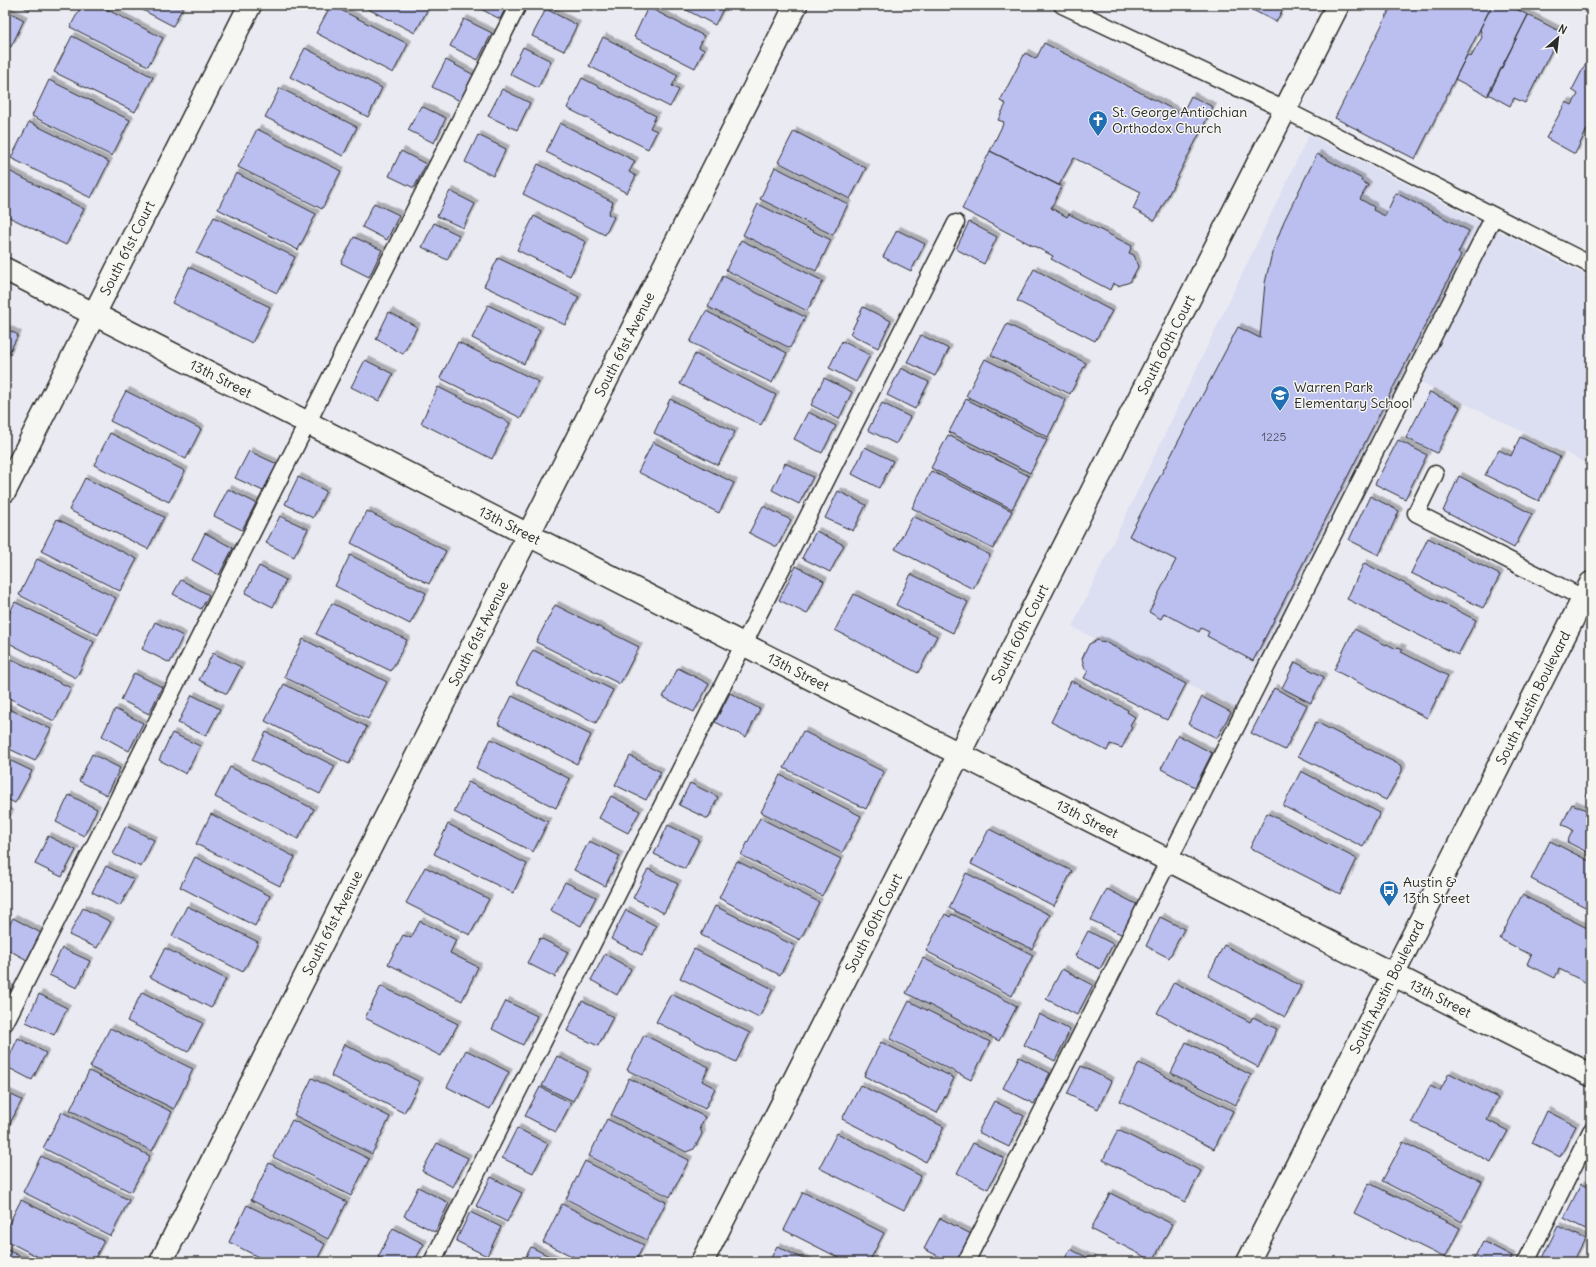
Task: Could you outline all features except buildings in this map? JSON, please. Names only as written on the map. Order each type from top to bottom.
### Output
[{"type":"street","name":"South 61st Court","points":[[5,491],[250,5]]},
{"type":"street","name":"South 61st Avenue","points":[[161,1262],[796,5]]},
{"type":"street","name":"South 60th Court","points":[[702,1262],[1338,5]]},
{"type":"street","name":"13th Street","points":[[5,269],[1591,1075]]},
{"type":"street","name":"South Austin Boulevard","points":[[1248,1262],[1587,590]]},
{"type":"lane","points":[[5,1022],[518,5]]},
{"type":"lane","points":[[1062,5],[1284,110],[1591,265]]},
{"type":"lane","points":[[966,1262],[1494,216]]},
{"type":"lane","points":[[432,1262],[956,223]]},
{"type":"lane","points":[[1436,474],[1416,513],[1587,590]]},
{"type":"lane","points":[[1526,1262],[1591,1131]]},
{"type":"shaded area","name":"Warren Park Elementary School","points":[[1309,135],[1591,278],[1591,450],[1585,462],[1404,374],[1237,709],[1072,627]]},
{"type":"place","name":"St. George Antiochian Orthodox Church","points":[[1098,137]]},
{"type":"place","name":"Warren Park Elementary School","points":[[1280,412]]},
{"type":"place","name":"Austin & 13th Street","points":[[1389,907]]}]
